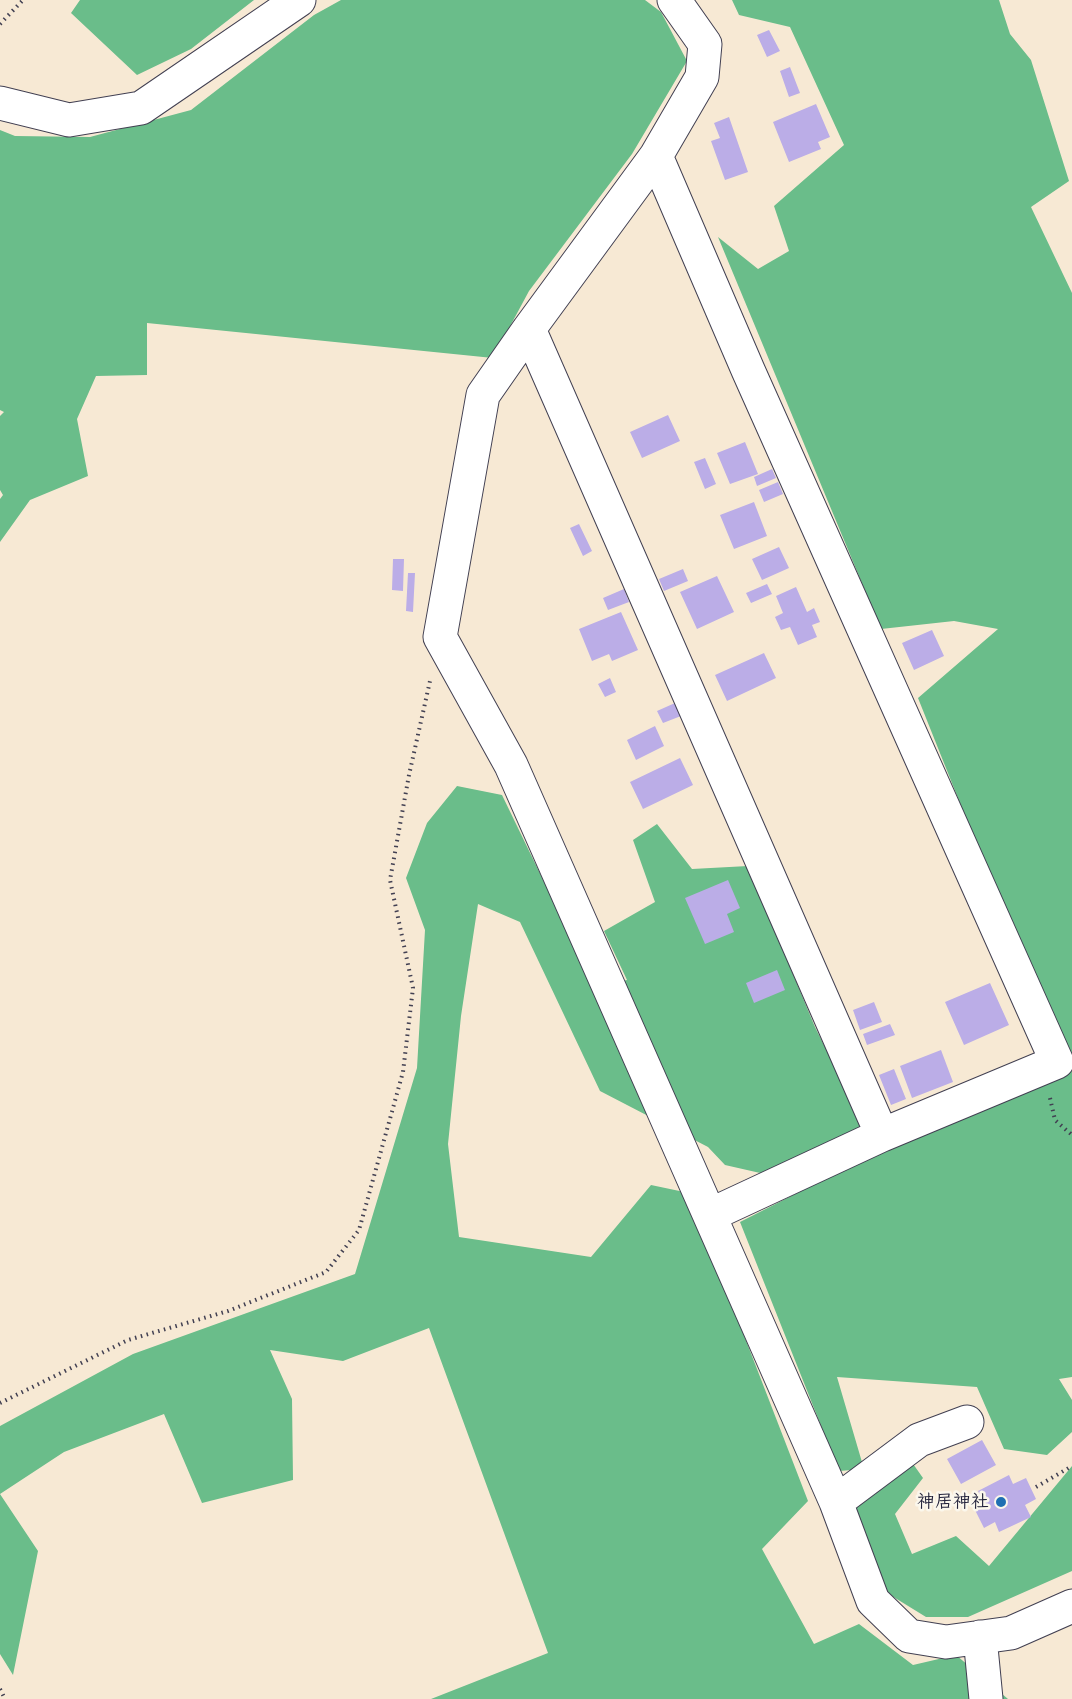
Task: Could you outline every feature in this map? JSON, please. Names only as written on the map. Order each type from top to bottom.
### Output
[{"type":"street","points":[[0,103],[69,120],[141,108],[299,0]]},
{"type":"street","points":[[674,0],[705,44],[702,77],[656,156],[483,395],[440,637],[511,765],[836,1502],[873,1601],[909,1635],[946,1642],[1011,1633],[1072,1605]]},
{"type":"street","points":[[656,156],[748,370],[1057,1062],[882,1135],[710,1215]]},
{"type":"street","points":[[529,329],[882,1135]]},
{"type":"street","points":[[836,1502],[919,1440],[967,1422]]},
{"type":"street","points":[[980,1637],[986,1699]]},
{"type":"path","points":[[0,24],[24,0]]},
{"type":"path","points":[[0,1403],[128,1340],[228,1311],[326,1272],[359,1230],[403,1072],[413,988],[390,880],[409,776],[440,637]]},
{"type":"path","points":[[1057,1062],[1049,1099],[1055,1120],[1072,1135]]},
{"type":"path","points":[[1036,1487],[1072,1466]]},
{"type":"path","points":[[0,1689],[5,1699]]},
{"type":"green space","points":[[80,0],[254,0],[191,49],[137,75],[71,13]]},
{"type":"green space","points":[[341,0],[645,0],[661,12],[687,61],[632,154],[529,291],[493,358],[147,323],[147,375],[96,376],[77,419],[88,476],[30,500],[0,542],[0,499],[3,495],[0,490],[0,416],[4,412],[0,410],[0,130],[15,136],[90,137],[191,110],[314,15]]},
{"type":"green space","points":[[732,0],[999,0],[1010,34],[1031,60],[1069,181],[1031,207],[1072,293],[1072,1377],[1059,1379],[1072,1400],[1072,1432],[1047,1455],[1004,1449],[977,1387],[837,1377],[864,1469],[839,1471],[740,1222],[813,1185],[725,1165],[708,1147],[600,1091],[520,922],[478,904],[461,1016],[448,1144],[459,1237],[591,1257],[651,1185],[689,1193],[808,1501],[762,1549],[814,1644],[859,1624],[913,1665],[956,1655],[1008,1699],[431,1699],[548,1653],[429,1328],[343,1361],[270,1350],[292,1399],[293,1480],[202,1503],[164,1414],[64,1452],[0,1494],[0,1426],[133,1354],[355,1274],[417,1068],[425,930],[406,878],[427,823],[457,786],[502,795],[595,987],[627,980],[604,931],[655,902],[633,840],[657,824],[692,869],[748,866],[815,1027],[862,1122],[957,1093],[1067,1071],[918,698],[998,629],[954,621],[881,629],[718,237],[758,269],[789,251],[774,206],[844,145],[790,27],[739,15]]},
{"type":"green space","points":[[911,1461],[923,1478],[895,1514],[912,1554],[956,1536],[989,1566],[1072,1466],[1072,1571],[968,1617],[926,1617],[887,1593],[855,1505]]},
{"type":"green space","points":[[0,1494],[38,1551],[13,1675],[0,1654]]},
{"type":"building","points":[[769,30],[780,51],[767,57],[757,35]]},
{"type":"building","points":[[790,67],[800,93],[789,97],[780,71]]},
{"type":"building","points":[[816,104],[830,137],[818,142],[821,149],[789,162],[773,122]]},
{"type":"building","points":[[729,117],[748,172],[725,180],[711,141],[720,138],[714,123]]},
{"type":"building","points":[[668,415],[680,441],[642,458],[630,432]]},
{"type":"building","points":[[745,442],[758,474],[730,484],[717,453]]},
{"type":"building","points":[[705,458],[716,484],[705,489],[694,462]]},
{"type":"building","points":[[772,469],[776,478],[757,486],[754,477]]},
{"type":"building","points":[[778,482],[783,494],[764,502],[759,490]]},
{"type":"building","points":[[754,502],[767,536],[734,549],[720,515]]},
{"type":"building","points":[[579,524],[592,551],[583,556],[570,528]]},
{"type":"building","points":[[779,547],[789,568],[762,580],[752,559]]},
{"type":"building","points":[[393,559],[404,559],[403,591],[392,590]]},
{"type":"building","points":[[683,569],[688,581],[664,591],[659,579]]},
{"type":"building","points":[[408,573],[415,573],[413,612],[406,611]]},
{"type":"building","points":[[717,576],[734,612],[697,629],[680,592]]},
{"type":"building","points":[[767,584],[772,594],[751,603],[746,593]]},
{"type":"building","points":[[796,587],[807,612],[814,608],[820,622],[812,625],[817,637],[798,645],[790,627],[781,630],[775,617],[783,613],[776,596]]},
{"type":"building","points":[[624,589],[629,602],[608,610],[603,598]]},
{"type":"building","points":[[621,612],[638,650],[612,661],[609,654],[592,661],[579,629]]},
{"type":"building","points":[[932,630],[944,656],[914,670],[902,643]]},
{"type":"building","points":[[764,653],[776,678],[727,701],[715,675]]},
{"type":"building","points":[[610,678],[616,692],[605,697],[598,684]]},
{"type":"building","points":[[675,703],[681,716],[663,723],[657,711]]},
{"type":"building","points":[[655,726],[664,746],[636,760],[627,740]]},
{"type":"building","points":[[680,758],[693,785],[643,809],[630,782]]},
{"type":"building","points":[[728,880],[740,908],[727,914],[734,932],[705,944],[685,898]]},
{"type":"building","points":[[777,970],[785,990],[754,1003],[746,983]]},
{"type":"building","points":[[990,983],[1009,1025],[964,1045],[945,1002]]},
{"type":"building","points":[[874,1002],[882,1022],[860,1030],[853,1010]]},
{"type":"building","points":[[890,1024],[895,1035],[867,1045],[863,1034]]},
{"type":"building","points":[[941,1050],[953,1082],[912,1098],[900,1066]]},
{"type":"building","points":[[894,1069],[906,1099],[891,1105],[879,1075]]},
{"type":"building","points":[[982,1440],[996,1465],[961,1484],[947,1459]]},
{"type":"building","points":[[1009,1475],[1013,1484],[1026,1478],[1036,1499],[1025,1505],[1031,1517],[999,1532],[995,1522],[984,1528],[973,1506],[983,1501],[978,1491]]},
{"type":"place","name":"神居神社","points":[[1001,1502]]}]
